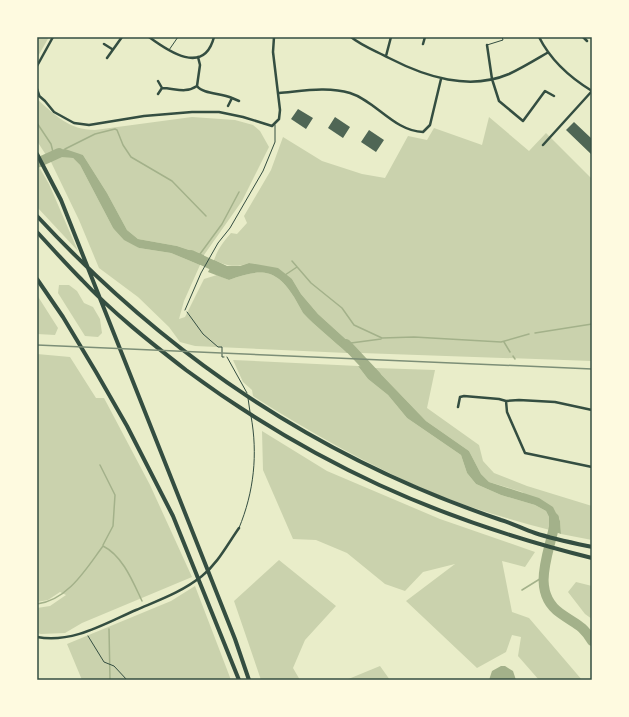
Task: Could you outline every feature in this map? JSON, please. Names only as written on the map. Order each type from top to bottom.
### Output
[{"type":"highway","points":[[37,154],[62,200],[235,639],[249,680]]},
{"type":"highway","points":[[37,216],[86,267],[172,343],[221,380],[299,430],[379,472],[421,491],[534,532],[592,547]]},
{"type":"highway","points":[[37,232],[82,281],[164,353],[213,390],[293,441],[347,471],[404,497],[466,522],[532,543],[592,558]]},
{"type":"highway","points":[[37,279],[63,317],[127,426],[173,516],[239,680]]},
{"type":"street","points":[[37,66],[54,37]]},
{"type":"street","points":[[107,58],[122,37]]},
{"type":"street","points":[[149,37],[168,51],[182,57],[198,56],[209,50],[214,37]]},
{"type":"street","points":[[37,89],[38,95],[54,112],[74,123],[89,125],[144,116],[192,112],[219,112],[242,117],[268,126],[275,125],[280,115],[279,93],[273,52],[274,37]]},
{"type":"street","points":[[351,37],[409,68],[441,79],[464,81],[492,80],[510,74],[547,53]]},
{"type":"street","points":[[386,56],[391,37]]},
{"type":"street","points":[[423,44],[425,37]]},
{"type":"street","points":[[539,37],[547,53],[566,73],[592,91],[543,145]]},
{"type":"street","points":[[583,37],[587,41]]},
{"type":"street","points":[[104,44],[112,49]]},
{"type":"street","points":[[487,45],[492,80],[498,100],[523,121],[545,91],[554,96]]},
{"type":"street","points":[[197,86],[200,65],[198,56]]},
{"type":"street","points":[[279,93],[323,90],[351,93],[403,126],[417,132],[423,132],[430,125],[441,79]]},
{"type":"street","points":[[158,81],[162,88]]},
{"type":"street","points":[[162,88],[187,91],[197,86]]},
{"type":"street","points":[[197,86],[203,91],[221,93],[239,101]]},
{"type":"street","points":[[158,94],[162,88]]},
{"type":"street","points":[[228,106],[232,98]]},
{"type":"street","points":[[458,407],[460,397],[464,396],[499,398],[506,401],[519,400],[555,402],[592,410]]},
{"type":"street","points":[[506,401],[507,412],[525,454],[592,467]]},
{"type":"street","points":[[37,637],[64,637],[86,632],[176,594],[202,577],[220,559],[239,528]]},
{"type":"lane","points":[[168,51],[178,37]]},
{"type":"lane","points":[[487,45],[503,40],[502,37]]},
{"type":"lane","points":[[185,310],[201,272],[230,228],[263,170],[275,142],[275,125]]},
{"type":"lane","points":[[227,357],[241,384],[246,390],[253,429],[254,453],[252,488],[247,508],[239,528]]},
{"type":"path","points":[[185,310],[190,314],[203,334],[218,347],[222,347],[222,357],[227,357]]},
{"type":"path","points":[[87,635],[104,662],[110,665],[127,680]]},
{"type":"shaded area","points":[[37,37],[49,37],[37,58]]},
{"type":"shaded area","points":[[37,99],[50,111],[70,124],[95,130],[192,117],[235,120],[253,125],[260,131],[269,147],[242,201],[204,255],[177,246],[138,239],[127,230],[107,193],[83,155],[53,151],[46,155],[37,141]]},
{"type":"shaded area","points":[[489,117],[529,151],[546,133],[592,179],[592,361],[361,353],[318,314],[301,294],[292,279],[249,263],[231,266],[214,260],[217,252],[231,233],[237,234],[247,223],[244,216],[271,170],[283,137],[322,161],[362,174],[385,178],[408,136],[427,140],[434,128],[482,145]]},
{"type":"shaded area","points":[[65,149],[83,155],[107,193],[127,230],[138,239],[177,246],[204,255],[200,265],[171,253],[139,248],[124,240],[113,228],[80,165],[73,158],[58,157],[51,162],[46,155],[53,151]]},
{"type":"shaded area","points":[[58,157],[73,158],[80,165],[113,228],[139,248],[171,253],[200,265],[184,301],[179,319],[185,317],[204,279],[217,275],[229,280],[250,274],[266,273],[280,280],[294,297],[303,313],[347,353],[195,346],[180,342],[169,327],[138,297],[99,268],[79,220],[51,162]]},
{"type":"shaded area","points":[[39,167],[49,184],[78,251],[37,207],[37,168]]},
{"type":"shaded area","points":[[214,260],[227,266],[240,266],[249,263],[278,268],[292,279],[301,294],[318,314],[361,353],[347,353],[324,333],[303,313],[294,297],[280,280],[266,273],[258,273],[240,276],[229,280],[208,272]]},
{"type":"shaded area","points":[[59,285],[69,285],[77,291],[84,303],[93,307],[100,319],[102,333],[98,337],[85,336],[58,293]]},
{"type":"shaded area","points":[[37,295],[58,328],[55,335],[37,334]]},
{"type":"shaded area","points":[[37,354],[70,357],[96,398],[104,398],[150,485],[192,577],[82,623],[65,633],[37,633],[37,608],[50,606],[66,595],[60,592],[48,600],[37,602]]},
{"type":"shaded area","points":[[233,360],[358,366],[368,379],[388,395],[407,418],[461,455],[467,473],[476,484],[501,495],[535,505],[546,511],[550,519],[550,530],[456,502],[403,480],[337,446],[253,396],[252,390],[243,382]]},
{"type":"shaded area","points":[[358,366],[375,368],[426,421],[469,451],[481,474],[489,482],[539,498],[553,507],[560,521],[561,534],[550,530],[550,519],[546,511],[535,505],[501,495],[476,484],[467,473],[461,455],[407,418],[388,395],[368,379]]},
{"type":"shaded area","points":[[375,368],[435,370],[427,408],[479,445],[483,461],[494,473],[527,486],[592,506],[592,540],[561,534],[560,521],[522,492],[489,482],[481,474],[469,451],[426,421]]},
{"type":"shaded area","points":[[262,431],[327,471],[440,519],[535,552],[525,567],[502,561],[512,612],[529,618],[582,680],[539,680],[518,656],[521,637],[512,635],[506,652],[477,668],[406,601],[455,564],[423,572],[405,591],[385,584],[347,553],[316,540],[293,539],[263,470]]},
{"type":"shaded area","points":[[279,560],[336,606],[305,640],[293,668],[300,680],[261,680],[234,601]]},
{"type":"shaded area","points":[[576,582],[592,586],[592,619],[585,614],[568,592]]},
{"type":"shaded area","points":[[195,586],[231,680],[82,680],[67,644],[171,601]]},
{"type":"shaded area","points":[[380,666],[390,680],[346,680]]},
{"type":"shaded area","points":[[501,666],[505,666],[513,671],[516,680],[489,680],[492,671]]},
{"type":"building","points":[[298,109],[313,118],[306,129],[291,119]]},
{"type":"building","points":[[335,117],[350,127],[343,138],[328,128]]},
{"type":"building","points":[[574,122],[592,139],[592,155],[566,130]]},
{"type":"building","points":[[369,130],[384,140],[376,152],[361,142]]},
{"type":"waterway","points":[[37,123],[51,144],[53,152]]},
{"type":"waterway","points":[[65,149],[95,134],[115,129],[117,130],[123,145],[131,157],[172,181],[206,216]]},
{"type":"waterway","points":[[37,163],[59,153]]},
{"type":"waterway","points":[[200,254],[222,224],[239,192]]},
{"type":"waterway","points":[[191,255],[223,270]]},
{"type":"waterway","points":[[292,261],[311,283],[342,308],[354,325],[382,338],[414,337],[501,342],[529,334]]},
{"type":"waterway","points":[[285,275],[297,267]]},
{"type":"waterway","points":[[535,333],[592,324]]},
{"type":"waterway","points":[[351,343],[381,339]]},
{"type":"waterway","points":[[504,342],[510,352]]},
{"type":"waterway","points":[[346,344],[376,376]]},
{"type":"waterway","points":[[100,465],[115,495],[113,526],[103,545]]},
{"type":"waterway","points":[[554,518],[554,527],[544,573],[546,595],[551,604],[560,613],[585,631],[592,641]]},
{"type":"waterway","points":[[37,604],[48,601],[67,590],[83,573],[103,546],[110,550],[127,570],[142,601]]},
{"type":"waterway","points":[[522,590],[543,577]]},
{"type":"waterway","points":[[109,629],[110,680]]},
{"type":"railway","points":[[37,345],[592,369]]}]
